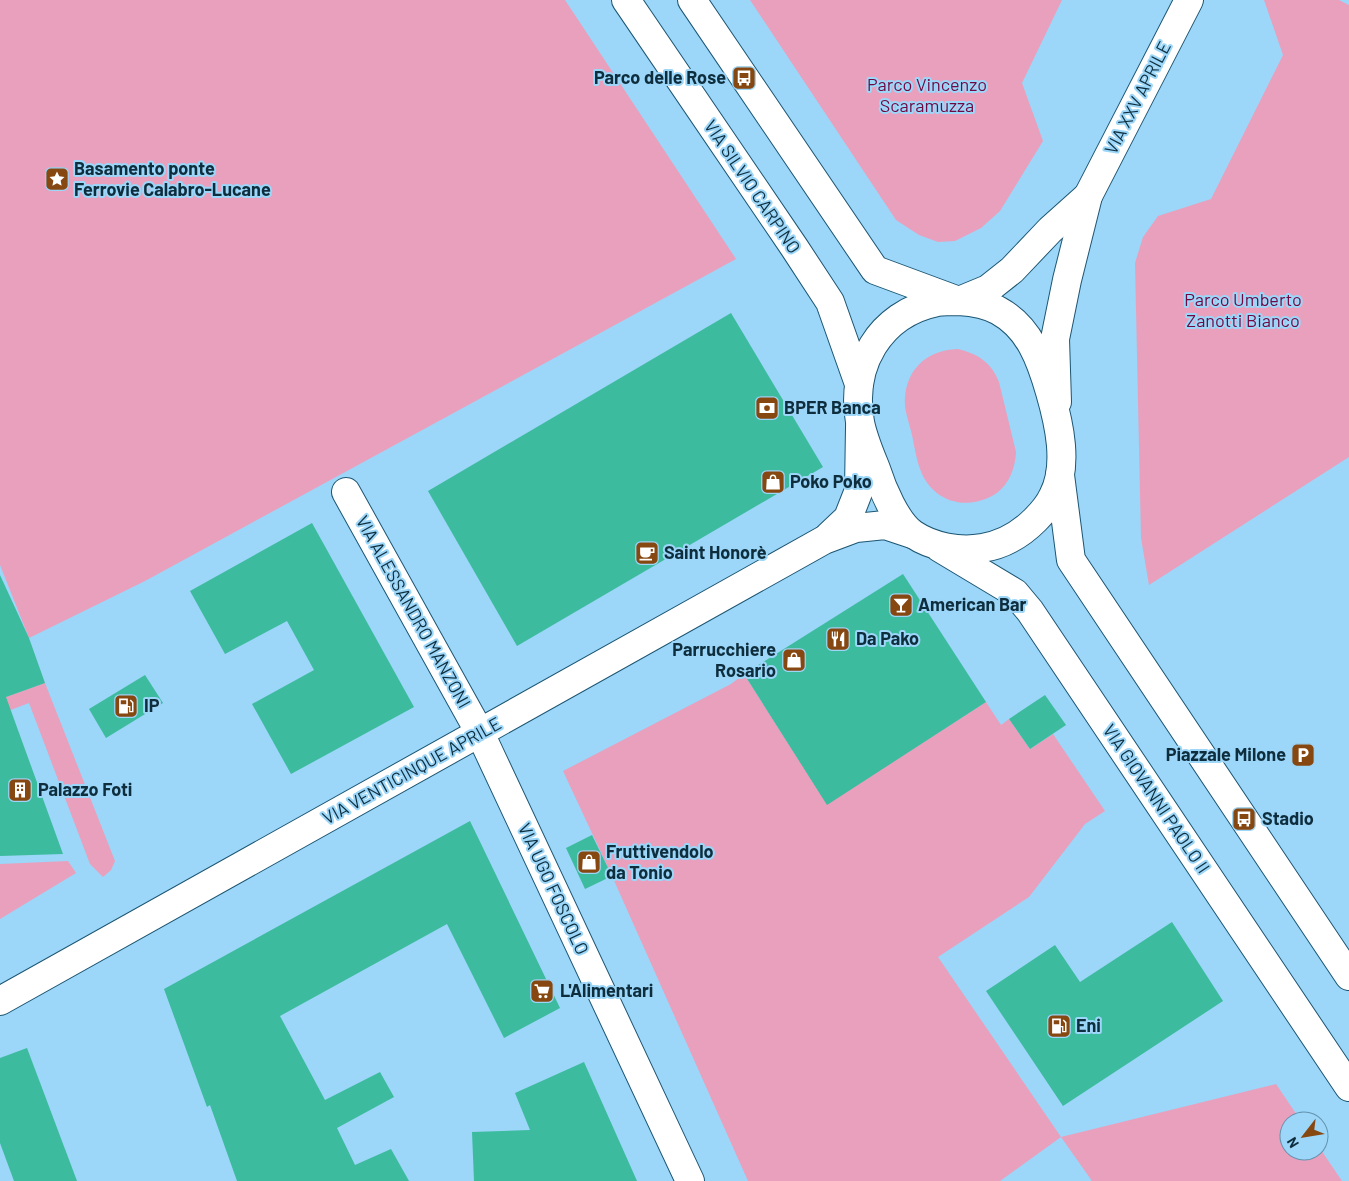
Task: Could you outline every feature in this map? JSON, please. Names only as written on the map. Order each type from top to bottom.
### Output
[{"type":"street","name":"VIA SILVIO CARPINO","points":[[626,0],[830,302],[859,384]]},
{"type":"street","points":[[692,0],[874,270],[959,301],[988,289],[1012,270],[1050,230],[1088,196]]},
{"type":"street","name":"VIA XXV APRILE","points":[[1088,196],[1189,0]]},
{"type":"street","points":[[1088,196],[1067,280],[1055,339],[1058,424],[1061,451],[1060,474],[1071,560],[1349,976]]},
{"type":"street","points":[[824,540],[848,518],[859,490],[859,384],[863,365],[881,333],[896,320],[916,309],[937,302],[959,301],[980,303],[1000,311],[1016,324],[1030,341],[1040,358],[1058,424]]},
{"type":"street","points":[[860,423],[882,489],[896,514],[922,539]]},
{"type":"street","points":[[824,540],[856,528],[885,525],[922,539],[954,548],[982,548],[1007,540],[1027,529],[1043,512],[1054,495],[1060,474]]},
{"type":"street","name":"VIA ALESSANDRO MANZONI","points":[[346,492],[480,732]]},
{"type":"street","name":"VIA GIOVANNI PAOLO II","points":[[922,539],[1016,593],[1030,611],[1349,1087]]},
{"type":"street","name":"VIA VENTICINQUE APRILE","points":[[0,1001],[824,540]]},
{"type":"street","name":"VIA UGO FOSCOLO","points":[[480,732],[690,1181]]},
{"type":"green space","points":[[0,0],[565,0],[736,259],[145,581],[29,638],[0,565]]},
{"type":"green space","name":"Parco Vincenzo Scaramuzza","points":[[750,0],[1062,0],[1022,83],[1043,141],[1000,211],[981,228],[955,241],[938,242],[919,235],[896,220]]},
{"type":"green space","name":"Parco Umberto Zanotti Bianco","points":[[1264,0],[1339,0],[1349,5],[1349,457],[1149,585],[1141,538],[1135,263],[1143,237],[1158,216],[1211,199],[1283,55]]},
{"type":"green space","points":[[958,349],[978,356],[988,364],[996,375],[1016,452],[1012,473],[1005,485],[995,495],[969,503],[951,501],[935,492],[928,485],[916,456],[905,406],[905,394],[908,383],[918,365],[926,359],[946,350]]},
{"type":"green space","points":[[744,674],[827,804],[986,702],[1001,725],[1009,719],[1030,749],[1053,734],[1105,811],[1085,824],[1029,897],[938,957],[1061,1137],[1000,1181],[748,1181],[563,771],[731,684]]},
{"type":"green space","points":[[45,683],[115,861],[111,870],[103,877],[90,864],[29,703],[0,714],[0,699]]},
{"type":"green space","points":[[68,861],[76,873],[0,919],[0,864]]},
{"type":"green space","points":[[1276,1084],[1294,1111],[1279,1111],[1279,1161],[1328,1161],[1342,1181],[1092,1181],[1061,1137]]},
{"type":"building","points":[[731,313],[823,467],[517,646],[428,491]]},
{"type":"building","points":[[312,523],[414,707],[291,774],[252,704],[314,670],[287,621],[225,654],[190,591]]},
{"type":"building","points":[[903,574],[986,702],[827,805],[744,674]]},
{"type":"building","name":"Palazzo Foti","points":[[0,575],[29,638],[45,683],[6,697],[63,854],[0,856]]},
{"type":"building","name":"IP","points":[[145,675],[163,703],[106,738],[89,709]]},
{"type":"building","points":[[1045,695],[1066,725],[1030,749],[1009,719]]},
{"type":"building","points":[[470,821],[560,1008],[504,1038],[447,924],[280,1016],[325,1100],[380,1072],[394,1097],[337,1128],[355,1165],[391,1149],[409,1181],[237,1181],[210,1105],[207,1107],[164,989]]},
{"type":"building","name":"Fruttivendolo da Tonio","points":[[592,835],[612,876],[585,889],[566,848]]},
{"type":"building","points":[[1172,922],[1223,1001],[1063,1106],[986,991],[1055,945],[1080,982]]},
{"type":"building","points":[[27,1048],[77,1181],[14,1181],[0,1143],[0,1058]]},
{"type":"building","points":[[584,1062],[637,1181],[474,1181],[472,1132],[530,1130],[515,1093]]},
{"type":"place","name":"Parco delle Rose","points":[[744,78]]},
{"type":"place","name":"Basamento ponte Ferrovie Calabro-Lucane","points":[[57,179]]},
{"type":"place","name":"BPER Banca","points":[[767,408]]},
{"type":"place","name":"Poko Poko","points":[[773,482]]},
{"type":"place","name":"Saint Honorè","points":[[647,553]]},
{"type":"place","name":"American Bar","points":[[901,605]]},
{"type":"place","name":"Da Pako","points":[[838,639]]},
{"type":"place","name":"Parrucchiere Rosario","points":[[794,660]]},
{"type":"place","name":"IP","points":[[126,706]]},
{"type":"place","name":"Piazzale Milone","points":[[1303,755]]},
{"type":"place","name":"Palazzo Foti","points":[[20,790]]},
{"type":"place","name":"Stadio","points":[[1244,819]]},
{"type":"place","name":"Fruttivendolo da Tonio","points":[[589,862]]},
{"type":"place","name":"L'Alimentari","points":[[542,991]]},
{"type":"place","name":"Eni","points":[[1059,1026]]}]
